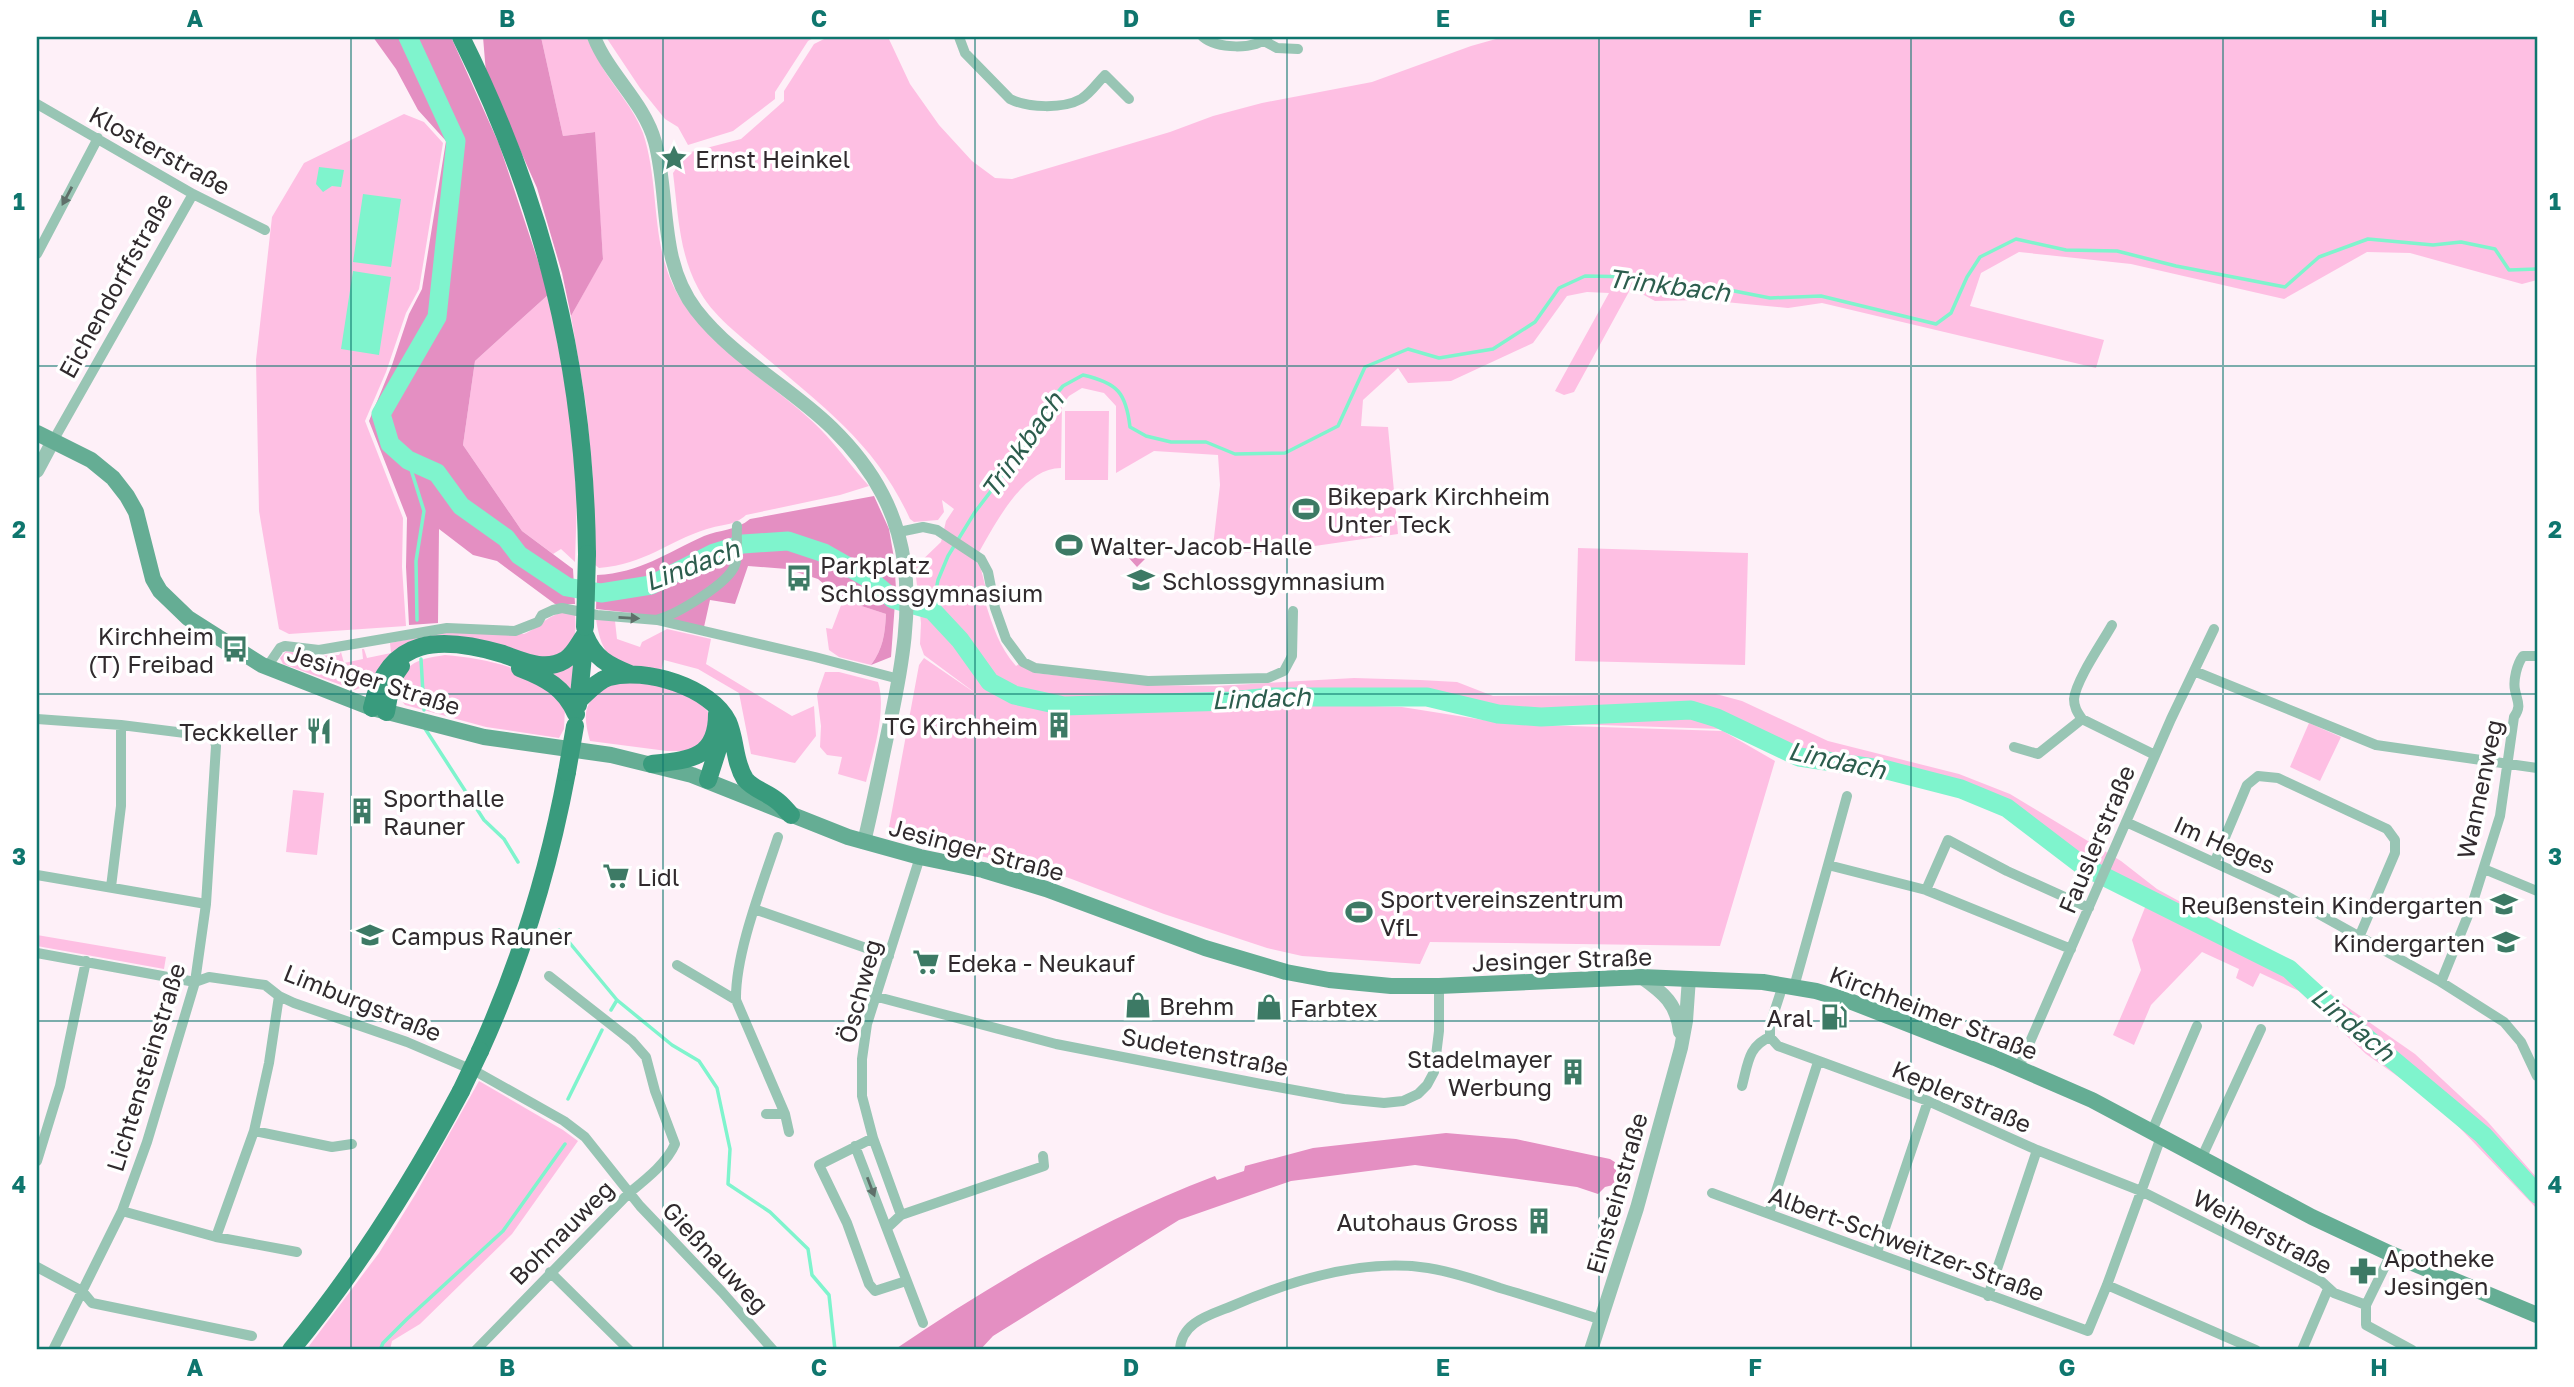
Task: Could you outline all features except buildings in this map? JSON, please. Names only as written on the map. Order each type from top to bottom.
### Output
[{"type":"main road","points":[[292,1350],[368,1248],[426,1154],[480,1051],[530,924],[552,846],[577,713],[585,631],[587,554],[585,491],[576,400],[552,274],[517,163],[461,37]]},
{"type":"main road","name":"Jesinger Straße","points":[[37,433],[91,460],[113,478],[136,512],[152,579],[171,603],[188,618],[267,667],[379,710],[484,737],[611,755],[652,764],[713,782],[864,842],[983,870],[1046,889],[1254,964],[1329,980],[1391,986],[1439,986],[1641,977],[1689,978]]},
{"type":"main road","points":[[585,631],[590,647],[600,659],[631,674],[684,686],[711,702],[720,715],[740,769],[748,782],[776,800],[792,815]]},
{"type":"main road","points":[[379,710],[377,687],[384,673],[399,657],[417,648],[437,645],[465,646],[535,665],[548,665],[570,657],[585,631]]},
{"type":"main road","points":[[379,710],[399,668],[418,654],[445,651],[492,658],[539,676],[564,692],[577,713]]},
{"type":"main road","points":[[577,713],[601,681],[631,674]]},
{"type":"main road","points":[[652,764],[681,761],[706,749],[716,734],[720,715]]},
{"type":"main road","points":[[713,782],[727,752],[720,715]]},
{"type":"main road","name":"Kirchheimer Straße","points":[[1689,978],[1763,982],[1852,1002],[2019,1067],[2092,1100],[2201,1159],[2392,1254],[2537,1315]]},
{"type":"street","points":[[594,37],[636,103],[654,140],[661,172],[670,252],[677,275],[695,309],[721,338],[824,420],[844,440],[862,461],[883,494],[899,532],[906,574],[906,623],[899,680],[864,842]]},
{"type":"street","points":[[959,37],[965,53],[1010,99],[1017,102],[1040,106],[1081,99],[1105,75],[1129,99]]},
{"type":"street","points":[[1203,37],[1215,46],[1252,45],[1266,39],[1277,48],[1298,49]]},
{"type":"street","name":"Klosterstraße","points":[[37,104],[192,194],[265,230]]},
{"type":"street","points":[[37,254],[98,138]]},
{"type":"street","name":"Eichendorffstraße","points":[[37,471],[192,194]]},
{"type":"street","points":[[899,532],[923,527],[937,530],[981,559],[988,572],[999,622],[1014,652],[1023,662],[1049,671],[1148,681],[1268,678],[1284,671],[1292,656],[1293,611]]},
{"type":"street","points":[[657,620],[671,616],[727,577],[735,566],[737,530]]},
{"type":"street","name":"Jesinger Straße","points":[[267,667],[285,646],[319,650],[341,648],[447,628],[515,631],[538,622],[542,615],[552,610],[572,609],[597,615],[657,620]]},
{"type":"street","points":[[657,620],[899,680]]},
{"type":"street","points":[[2112,625],[2085,671],[2074,697],[2075,709],[2081,719],[2155,755]]},
{"type":"street","name":"Fauslerstraße","points":[[2019,1067],[2155,755],[2214,629]]},
{"type":"street","name":"Wannenweg","points":[[2441,982],[2484,869],[2500,816],[2514,717],[2518,711],[2519,700],[2514,688],[2518,662],[2523,656],[2537,656]]},
{"type":"street","points":[[2194,671],[2376,745],[2537,768]]},
{"type":"street","points":[[37,725],[37,719],[121,725],[121,806],[111,887]]},
{"type":"street","points":[[2014,747],[2038,754],[2081,719]]},
{"type":"street","name":"Lichtensteinstraße","points":[[53,1350],[122,1211],[147,1142],[195,982],[206,904],[216,746],[214,738],[121,725]]},
{"type":"street","points":[[2214,861],[2247,785],[2258,776],[2278,778],[2387,829],[2395,840],[2395,853],[2360,935]]},
{"type":"street","points":[[1742,1086],[1757,1042],[1770,1037],[1770,1025],[1788,986],[1847,796]]},
{"type":"street","name":"Im Heges","points":[[2126,822],[2283,894],[2441,982],[2504,1022],[2521,1042],[2537,1076]]},
{"type":"street","points":[[778,837],[754,909],[736,984],[736,1000],[785,1114],[789,1132]]},
{"type":"street","points":[[1926,890],[1948,839],[2007,871],[2088,908]]},
{"type":"street","name":"Öschweg","points":[[901,1215],[873,1138],[862,1096],[862,1059],[874,996],[920,857]]},
{"type":"street","points":[[1828,864],[1926,890],[2071,949]]},
{"type":"street","points":[[2484,869],[2537,891]]},
{"type":"street","points":[[37,875],[206,904]]},
{"type":"street","points":[[754,909],[889,956]]},
{"type":"street","name":"Limburgstraße","points":[[37,953],[195,982],[209,977],[265,985],[279,996],[407,1042],[475,1071],[526,1098],[585,1138],[629,1193]]},
{"type":"street","points":[[37,1161],[60,1086],[86,961]]},
{"type":"street","points":[[677,965],[736,1000]]},
{"type":"street","name":"Bohnauweg","points":[[477,1350],[550,1272],[672,1151],[675,1144],[655,1091],[646,1057],[632,1041],[549,976]]},
{"type":"street","name":"Einsteinstraße","points":[[1641,977],[1661,991],[1679,1016],[1681,1048]]},
{"type":"street","name":"Einsteinstraße","points":[[1591,1350],[1645,1178],[1681,1048],[1689,978]]},
{"type":"street","name":"Sudetenstraße","points":[[874,996],[1056,1044],[1344,1099],[1384,1103],[1403,1101],[1418,1094],[1434,1072],[1439,1031],[1439,986]]},
{"type":"street","points":[[216,1237],[254,1130],[269,1063],[279,996]]},
{"type":"street","points":[[2197,1026],[2156,1134],[2141,1191],[2107,1285],[2256,1350]]},
{"type":"street","points":[[2201,1159],[2261,1029]]},
{"type":"street","name":"Keplerstraße","points":[[1770,1037],[1777,1046],[1928,1101],[2037,1150],[2141,1191]]},
{"type":"street","points":[[1769,1213],[1818,1062]]},
{"type":"street","points":[[1877,1252],[1928,1101]]},
{"type":"street","points":[[766,1114],[785,1114]]},
{"type":"street","points":[[254,1130],[332,1147],[352,1144]]},
{"type":"street","points":[[873,1138],[819,1165],[847,1223],[869,1284],[875,1291],[906,1281]]},
{"type":"street","points":[[855,1146],[923,1323]]},
{"type":"street","points":[[1988,1296],[2037,1150]]},
{"type":"street","points":[[887,1228],[901,1215],[1044,1166],[1043,1156]]},
{"type":"street","name":"Weiherstraße","points":[[2141,1191],[2322,1282],[2328,1289],[2366,1305]]},
{"type":"street","name":"Gießnauweg","points":[[629,1193],[773,1350]]},
{"type":"street","name":"Albert-Schweitzer-Straße","points":[[1712,1193],[2088,1331],[2107,1285]]},
{"type":"street","points":[[122,1211],[216,1237],[297,1252]]},
{"type":"street","points":[[2392,1254],[2366,1305],[2367,1325],[2412,1350]]},
{"type":"street","points":[[1180,1350],[1180,1340],[1185,1331],[1198,1320],[1262,1293],[1314,1277],[1363,1268],[1409,1266],[1446,1271],[1602,1320]]},
{"type":"street","points":[[37,1267],[82,1291],[92,1303],[252,1336]]},
{"type":"street","points":[[550,1272],[629,1350]]},
{"type":"street","points":[[2302,1350],[2328,1289]]},
{"type":"shaded area","points":[[373,37],[451,37],[499,144],[549,294],[475,361],[463,445],[522,531],[573,569],[575,604],[555,604],[497,561],[473,555],[439,529],[438,623],[409,625],[407,518],[369,421],[409,314],[422,289],[446,141],[418,110],[396,69]]},
{"type":"shaded area","points":[[483,37],[541,37],[563,136],[595,132],[603,259],[571,316],[562,273],[537,188],[486,73]]},
{"type":"shaded area","points":[[541,37],[586,37],[635,116],[648,154],[664,259],[670,279],[693,317],[742,364],[820,428],[869,486],[840,495],[746,515],[737,521],[693,534],[630,562],[599,568],[595,565],[593,478],[586,405],[571,316],[603,258],[594,132],[563,136]]},
{"type":"shaded area","points":[[606,37],[815,37],[808,41],[775,92],[775,99],[733,131],[688,145],[678,127],[665,119],[640,88]]},
{"type":"shaded area","points":[[828,37],[888,37],[910,84],[939,125],[972,161],[995,178],[1012,179],[1170,132],[1213,116],[1262,103],[1372,82],[1503,37],[2537,37],[2537,280],[2522,284],[2410,253],[2367,252],[2284,299],[2131,264],[2019,252],[1981,273],[1970,306],[2104,340],[2096,368],[1822,303],[1788,308],[1704,300],[1655,301],[1631,288],[1574,392],[1564,395],[1555,391],[1609,293],[1587,292],[1567,296],[1533,343],[1451,381],[1408,383],[1398,368],[1363,400],[1361,426],[1388,427],[1398,534],[1280,551],[1212,555],[1220,485],[1218,455],[1154,451],[1116,473],[1116,406],[1104,393],[1082,388],[1069,396],[1062,405],[1061,468],[1033,478],[1021,489],[1000,517],[975,559],[981,569],[989,601],[985,602],[1001,644],[1016,666],[1019,664],[1035,673],[1148,685],[1216,686],[1354,678],[1420,680],[1457,682],[1493,696],[1716,694],[1742,701],[1828,741],[1959,774],[2010,794],[2121,861],[2157,889],[2299,967],[2343,1004],[2415,1054],[2487,1121],[2537,1178],[2537,1209],[2437,1104],[2366,1054],[2299,991],[2260,973],[2253,987],[2236,978],[2239,969],[2202,952],[2151,1005],[2134,1045],[2113,1035],[2141,970],[2132,940],[2146,905],[2089,875],[2005,812],[1883,772],[1795,764],[1721,729],[1509,722],[1443,708],[1390,702],[1312,700],[1145,710],[1311,704],[1402,707],[1509,724],[1723,731],[1775,761],[1720,946],[1430,942],[1420,964],[1302,956],[1267,948],[1164,914],[1053,872],[902,839],[890,833],[919,665],[924,658],[978,695],[924,655],[920,644],[921,623],[915,567],[941,542],[946,521],[954,509],[942,500],[944,512],[938,520],[914,522],[910,519],[882,470],[847,429],[711,308],[698,288],[687,261],[680,232],[673,173],[687,153],[741,139],[784,101],[784,91],[814,44]]},
{"type":"shaded area","points":[[404,114],[424,122],[443,143],[419,289],[406,313],[386,372],[365,421],[403,518],[402,567],[406,626],[289,634],[279,629],[259,511],[256,360],[272,217],[304,163]]},
{"type":"shaded area","points":[[319,167],[344,170],[341,187],[332,186],[323,192],[316,184]]},
{"type":"shaded area","points":[[363,194],[401,199],[391,267],[353,262]]},
{"type":"shaded area","points":[[353,271],[391,277],[379,355],[341,349]]},
{"type":"shaded area","points":[[549,294],[570,413],[577,498],[575,562],[561,549],[553,554],[522,531],[463,445],[475,361]]},
{"type":"shaded area","points":[[1065,411],[1109,411],[1108,480],[1065,480]]},
{"type":"shaded area","points":[[874,496],[889,529],[894,558],[896,589],[891,657],[871,665],[883,641],[886,614],[843,600],[818,579],[787,569],[748,566],[735,604],[710,600],[704,627],[596,609],[597,575],[640,566],[704,536],[734,528],[750,519]]},
{"type":"shaded area","points":[[1132,542],[1132,548],[1145,559],[1137,567],[1127,556],[1121,556],[1121,551]]},
{"type":"shaded area","points":[[1578,548],[1748,553],[1745,665],[1575,661]]},
{"type":"shaded area","points":[[843,600],[886,614],[883,641],[871,665],[839,657],[829,650],[826,628],[832,629]]},
{"type":"shaded area","points":[[565,612],[575,614],[574,637],[569,647],[552,660],[441,639],[372,683],[355,690],[283,664],[280,658],[286,651],[318,656],[339,655],[341,652],[344,663],[363,659],[362,649],[367,658],[391,653],[390,643],[450,631],[524,634],[553,616]]},
{"type":"shaded area","points":[[596,619],[615,621],[617,639],[640,647],[642,642],[667,629],[711,639],[706,664],[792,716],[814,706],[816,736],[795,763],[751,754],[739,693],[698,669],[664,660],[661,671],[634,667],[615,660],[603,646]]},
{"type":"shaded area","points":[[445,655],[498,664],[524,673],[547,686],[565,708],[564,729],[559,738],[486,727],[405,705],[397,695],[407,670],[418,661]]},
{"type":"shaded area","points":[[577,656],[573,696],[539,670]]},
{"type":"shaded area","points":[[825,672],[839,672],[878,682],[880,719],[866,782],[838,774],[842,757],[827,755],[820,747],[821,726],[817,695]]},
{"type":"shaded area","points":[[611,682],[659,684],[696,699],[712,716],[711,735],[690,751],[667,751],[590,741],[586,721],[588,707],[596,695]]},
{"type":"shaded area","points":[[2309,723],[2341,737],[2320,781],[2290,767]]},
{"type":"shaded area","points":[[293,790],[324,793],[317,855],[286,852]]},
{"type":"shaded area","points":[[37,935],[166,957],[164,969],[37,946]]},
{"type":"shaded area","points":[[479,1081],[578,1141],[512,1234],[420,1324],[392,1341],[390,1350],[306,1350],[379,1253]]},
{"type":"shaded area","points":[[1446,1133],[1516,1139],[1610,1159],[1632,1173],[1629,1181],[1605,1187],[1598,1194],[1577,1187],[1415,1165],[1291,1181],[1179,1220],[993,1336],[980,1350],[894,1350],[970,1300],[1049,1254],[1131,1212],[1215,1176],[1217,1180],[1244,1171],[1245,1166],[1313,1148]]},
{"type":"waterway","name":"Lindach","points":[[408,37],[456,141],[437,317],[381,414],[390,444],[408,460],[437,473],[461,506],[506,538],[519,555],[567,587],[601,593],[651,585],[714,553],[743,544],[788,541],[824,553],[868,578],[893,599],[932,610],[960,640],[990,682],[1014,695],[1064,706],[1230,701],[1271,697],[1427,697],[1498,714],[1541,717],[1691,710],[1717,718],[1799,757],[1887,770],[1961,789],[2007,808],[2083,866],[2289,969],[2339,1015],[2483,1135],[2537,1194]]},
{"type":"waterway","name":"Trinkbach","points":[[932,610],[938,580],[948,556],[975,512],[1042,424],[1047,405],[1063,386],[1083,375],[1105,382],[1118,391],[1126,406],[1130,427],[1146,436],[1171,442],[1206,442],[1235,454],[1285,453],[1338,426],[1365,367],[1408,349],[1439,358],[1493,349],[1535,322],[1559,288],[1585,276],[1638,277],[1770,298],[1821,296],[1936,324],[1951,313],[1967,277],[1980,257],[2016,239],[2066,250],[2117,251],[2176,266],[2285,287],[2319,257],[2368,239],[2433,245],[2461,242],[2495,249],[2509,270],[2537,269]]},
{"type":"waterway","points":[[408,460],[424,511],[416,561],[417,620]]},
{"type":"waterway","points":[[421,659],[424,710]]},
{"type":"waterway","points":[[424,727],[484,820],[504,839],[518,862]]},
{"type":"waterway","points":[[559,930],[617,1000],[672,1045],[699,1061],[717,1088],[730,1149],[728,1184],[770,1212],[808,1249],[812,1275],[829,1295],[835,1350]]},
{"type":"waterway","points":[[611,1010],[617,1000]]},
{"type":"waterway","points":[[568,1099],[602,1030]]},
{"type":"waterway","points":[[380,1350],[383,1343],[407,1319],[503,1231],[565,1144]]},
{"type":"place","name":"Ernst Heinkel","points":[[674,158]]},
{"type":"place","name":"Bikepark Kirchheim Unter Teck","points":[[1306,509]]},
{"type":"place","name":"Walter-Jacob-Halle","points":[[1069,545]]},
{"type":"place","name":"Parkplatz Schlossgymnasium","points":[[799,578]]},
{"type":"place","name":"Schlossgymnasium","points":[[1141,580]]},
{"type":"place","name":"Kirchheim (T) Freibad","points":[[235,649]]},
{"type":"place","name":"TG Kirchheim","points":[[1059,725]]},
{"type":"place","name":"Teckkeller","points":[[319,731]]},
{"type":"place","name":"Sporthalle Rauner","points":[[362,811]]},
{"type":"place","name":"Lidl","points":[[616,876]]},
{"type":"place","name":"Reußenstein Kindergarten","points":[[2504,904]]},
{"type":"place","name":"Sportvereinszentrum VfL","points":[[1359,912]]},
{"type":"place","name":"Campus Rauner","points":[[370,935]]},
{"type":"place","name":"Kindergarten","points":[[2506,942]]},
{"type":"place","name":"Edeka - Neukauf","points":[[926,962]]},
{"type":"place","name":"Brehm","points":[[1138,1005]]},
{"type":"place","name":"Farbtex","points":[[1269,1007]]},
{"type":"place","name":"Aral","points":[[1834,1017]]},
{"type":"place","name":"Stadelmayer Werbung","points":[[1573,1072]]},
{"type":"place","name":"Autohaus Gross","points":[[1539,1221]]},
{"type":"place","name":"Apotheke Jesingen","points":[[2363,1271]]}]
